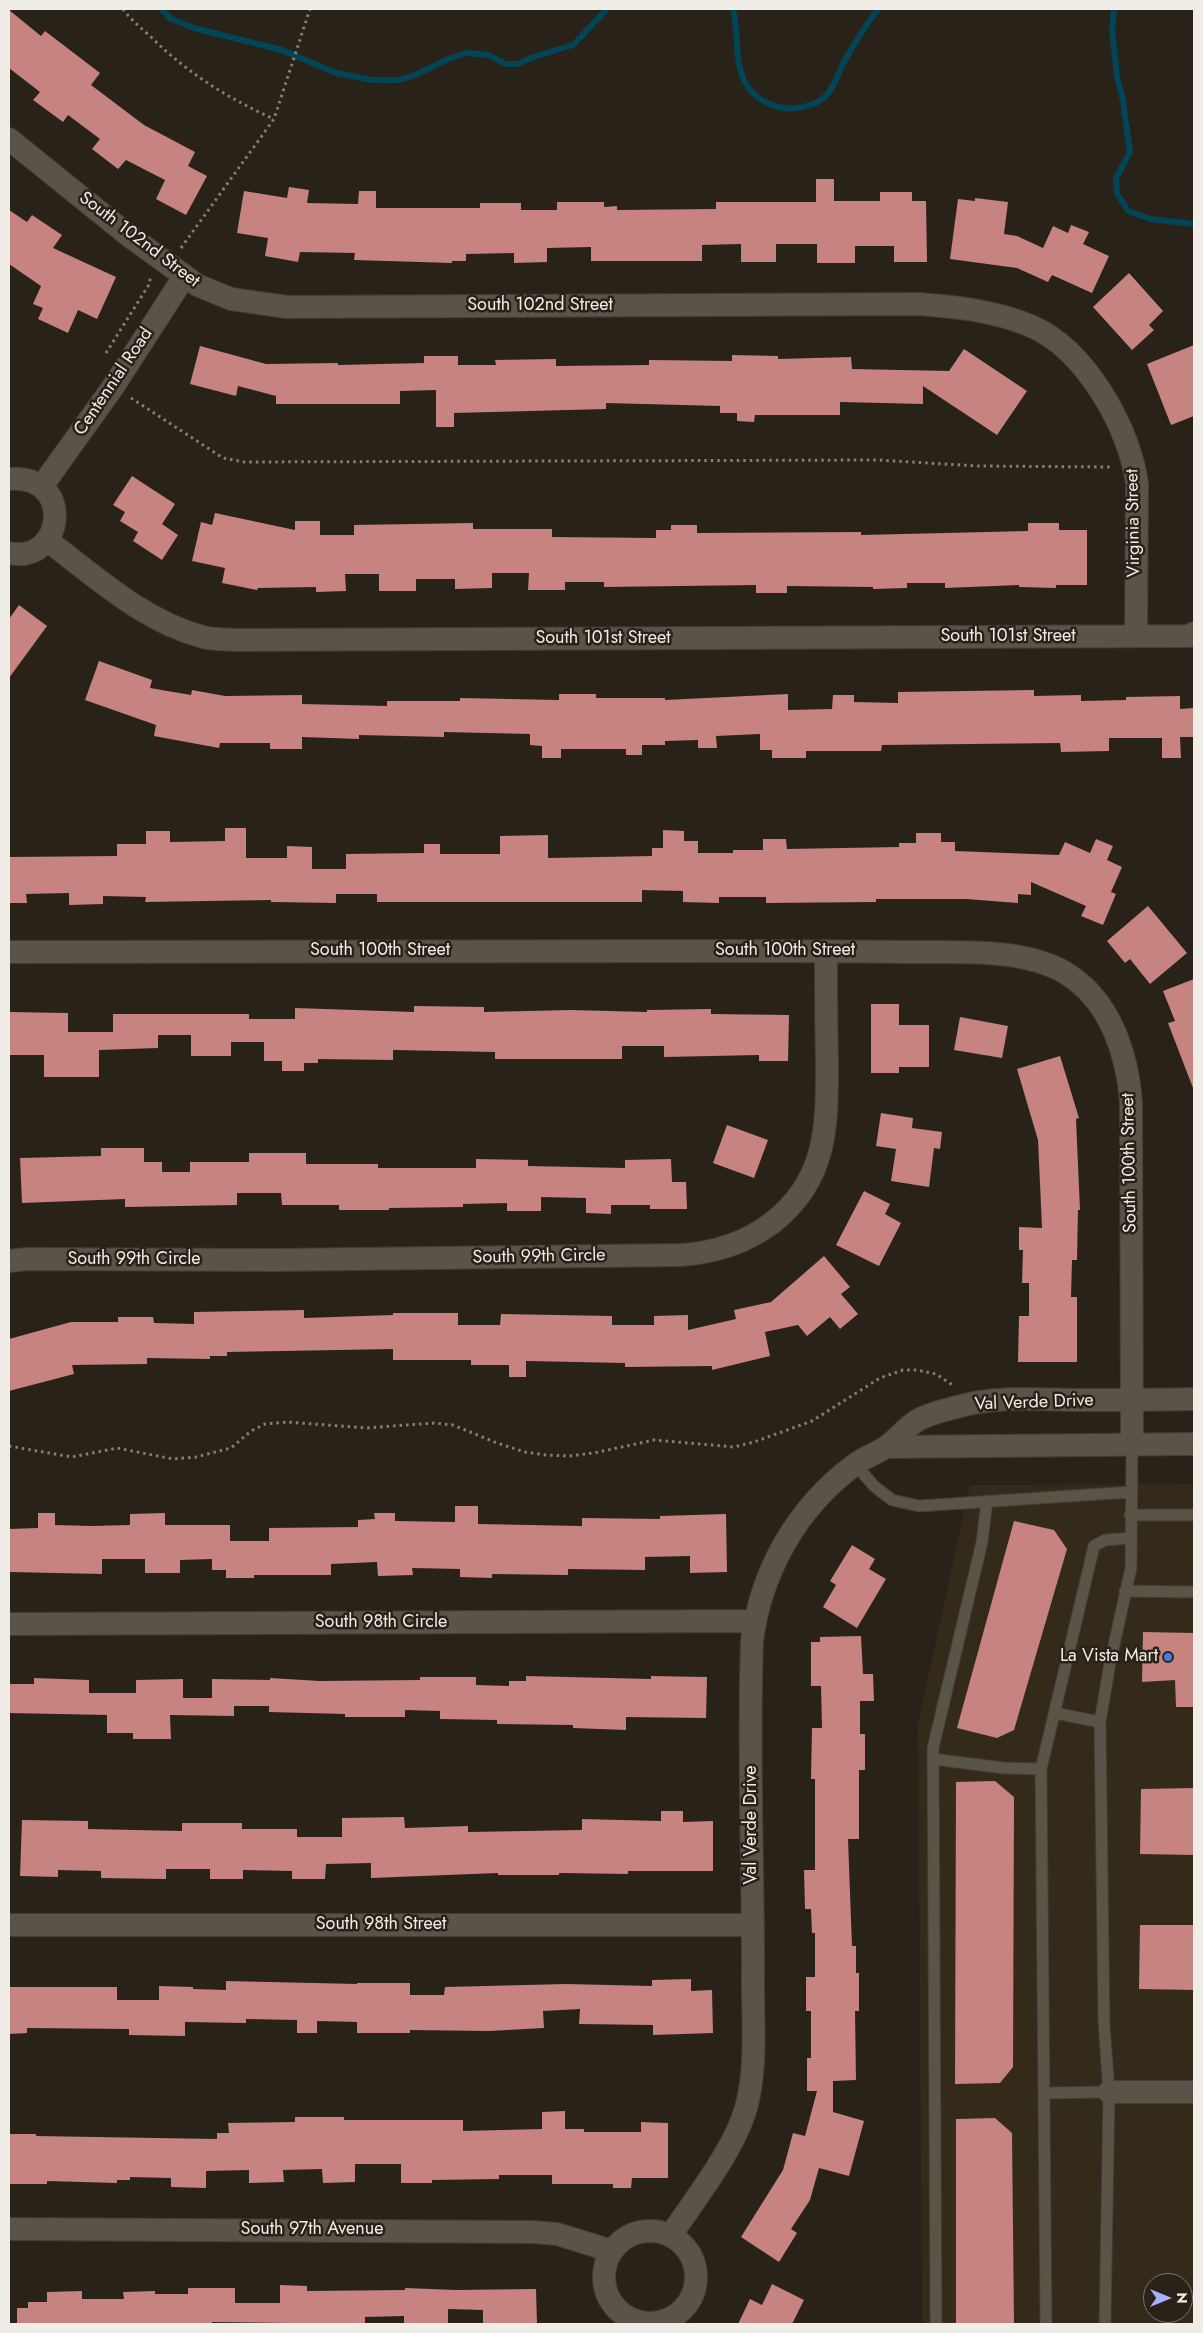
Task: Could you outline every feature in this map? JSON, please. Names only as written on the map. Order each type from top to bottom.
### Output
[{"type":"street","name":"South 102nd Street","points":[[9,139],[128,235],[157,268],[184,277],[206,290],[231,299],[287,307],[919,304],[960,307],[996,314],[1032,327],[1062,347],[1087,371],[1098,388]]},
{"type":"street","name":"Centennial Road","points":[[42,486],[113,387],[184,277]]},
{"type":"street","name":"Virginia Street","points":[[1098,388],[1127,441],[1134,463],[1137,484],[1136,636]]},
{"type":"street","points":[[9,479],[32,480],[42,486],[50,495],[56,518],[53,530],[47,540],[38,548],[27,553],[9,552]]},
{"type":"street","name":"South 101st Street","points":[[47,540],[127,602],[165,624],[204,638],[282,641],[1193,636]]},
{"type":"street","name":"South 100th Street","points":[[9,952],[826,951],[983,953],[1030,959],[1064,972],[1089,992],[1107,1014],[1120,1044],[1127,1068],[1131,1102],[1132,1444]]},
{"type":"street","name":"South 99th Circle","points":[[9,1261],[27,1259],[275,1260],[680,1255],[704,1253],[743,1242],[769,1225],[794,1202],[809,1181],[820,1156],[826,1116],[826,951]]},
{"type":"street","name":"Val Verde Drive","points":[[671,2234],[728,2148],[745,2110],[752,2060],[751,1660],[754,1621],[771,1570],[795,1525],[819,1495],[855,1464],[887,1446],[918,1420],[958,1406],[993,1401],[1038,1399],[1194,1399]]},
{"type":"street","name":"Val Verde Drive","points":[[887,1446],[1194,1444]]},
{"type":"street","name":"South 98th Circle","points":[[9,1624],[754,1621]]},
{"type":"street","name":"South 98th Street","points":[[9,1925],[753,1924]]},
{"type":"street","points":[[1109,2092],[1194,2092]]},
{"type":"street","name":"South 97th Avenue","points":[[9,2229],[532,2232],[557,2234],[612,2251]]},
{"type":"street","points":[[643,2232],[671,2234],[690,2253],[695,2266],[697,2280],[695,2291],[687,2306],[677,2316],[665,2322],[650,2324],[617,2319],[604,2281],[606,2266],[612,2251],[628,2237],[643,2232]]},
{"type":"lane","points":[[1105,2324],[1109,2092],[1104,2022],[1100,1722],[1131,1568],[1132,1444]]},
{"type":"lane","points":[[855,1464],[874,1486],[892,1500],[919,1506],[1131,1492]]},
{"type":"lane","points":[[936,2324],[933,1748],[982,1542],[987,1501]]},
{"type":"lane","points":[[1130,1515],[1194,1515]]},
{"type":"lane","points":[[1046,2324],[1041,1769],[1094,1546],[1105,1540],[1130,1538]]},
{"type":"lane","points":[[1125,1591],[1194,1592]]},
{"type":"lane","points":[[1055,1713],[1100,1722]]},
{"type":"lane","points":[[933,1759],[1004,1768],[1041,1769]]},
{"type":"lane","points":[[1044,2093],[1109,2092]]},
{"type":"path","points":[[123,9],[166,52],[204,82],[242,105],[274,119]]},
{"type":"path","points":[[103,358],[150,283],[157,268],[179,250],[274,119],[310,9]]},
{"type":"path","points":[[135,400],[224,458],[244,462],[878,460],[976,466],[1117,467]]},
{"type":"path","points":[[9,1446],[72,1457],[117,1448],[173,1459],[196,1457],[231,1448],[251,1431],[265,1424],[287,1422],[366,1428],[434,1423],[453,1425],[497,1443],[525,1452],[546,1455],[569,1456],[594,1453],[654,1440],[734,1446],[754,1442],[812,1421],[880,1378],[902,1370],[917,1370],[936,1374],[954,1386]]},
{"type":"shaded area","points":[[1194,1484],[1194,2324],[922,2324],[918,1723],[970,1485]]},
{"type":"building","points":[[9,10],[41,36],[45,31],[100,73],[91,85],[144,125],[195,152],[188,166],[207,176],[186,215],[156,199],[165,180],[126,160],[118,169],[92,149],[100,139],[68,115],[63,122],[33,100],[40,92],[9,68]]},
{"type":"building","points":[[816,179],[834,179],[834,201],[880,201],[880,192],[912,192],[912,201],[926,201],[927,262],[894,262],[894,246],[855,246],[855,263],[817,263],[817,244],[776,244],[776,262],[741,262],[741,244],[702,245],[702,261],[591,261],[591,247],[547,248],[547,262],[514,263],[514,253],[466,254],[466,261],[452,261],[452,263],[354,260],[355,253],[300,252],[298,262],[265,256],[268,238],[237,233],[244,191],[287,198],[289,187],[309,190],[307,203],[358,204],[359,191],[376,191],[376,208],[480,208],[480,203],[521,203],[521,210],[557,210],[557,202],[604,202],[604,207],[617,206],[617,210],[716,209],[716,202],[816,202]]},
{"type":"building","points":[[975,198],[1008,202],[1004,234],[1017,236],[1043,248],[1053,226],[1068,233],[1071,225],[1089,232],[1083,244],[1109,256],[1092,293],[1052,275],[1048,282],[1017,268],[950,259],[958,199],[975,201]]},
{"type":"building","points":[[9,210],[27,222],[32,215],[62,235],[53,248],[116,277],[97,319],[78,310],[68,333],[38,319],[43,308],[33,304],[41,286],[9,264]]},
{"type":"building","points":[[1129,273],[1163,311],[1149,325],[1154,330],[1132,350],[1093,307]]},
{"type":"building","points":[[1194,345],[1194,416],[1171,425],[1147,364]]},
{"type":"building","points":[[200,346],[266,364],[424,363],[424,356],[458,356],[458,365],[496,365],[495,360],[556,359],[556,366],[649,365],[649,360],[732,361],[732,355],[778,356],[778,359],[851,357],[852,369],[949,371],[964,349],[1027,391],[997,435],[923,386],[923,404],[840,402],[840,415],[755,415],[754,422],[737,421],[737,413],[720,413],[720,406],[606,403],[606,409],[454,413],[454,427],[436,427],[436,390],[400,391],[400,404],[276,404],[276,396],[238,386],[236,396],[190,384]]},
{"type":"building","points":[[132,476],[175,504],[162,524],[178,535],[162,560],[133,541],[138,532],[120,521],[125,512],[113,505]]},
{"type":"building","points":[[215,513],[295,530],[295,521],[320,521],[320,535],[354,535],[354,525],[473,523],[473,529],[552,529],[552,537],[656,538],[656,530],[671,530],[671,525],[697,525],[697,533],[861,532],[861,535],[1028,531],[1028,523],[1059,523],[1059,530],[1087,530],[1087,585],[1056,585],[1056,588],[1019,587],[1019,585],[945,588],[945,583],[907,583],[907,588],[873,589],[873,587],[787,586],[787,593],[756,593],[756,585],[604,587],[604,582],[565,582],[565,590],[528,590],[529,573],[492,573],[492,588],[455,589],[455,579],[416,579],[416,591],[379,591],[379,574],[345,574],[346,591],[316,592],[316,587],[258,588],[257,590],[222,583],[225,568],[192,561],[201,522],[212,525]]},
{"type":"building","points":[[19,605],[47,626],[9,678],[9,619]]},
{"type":"building","points":[[99,661],[152,680],[150,688],[191,695],[192,690],[225,696],[302,695],[302,704],[387,706],[387,701],[460,701],[460,698],[559,700],[559,694],[596,694],[596,698],[665,698],[665,700],[788,694],[788,710],[832,709],[833,695],[854,695],[854,702],[898,703],[898,692],[1034,690],[1034,696],[1081,695],[1081,701],[1126,700],[1126,697],[1180,696],[1180,709],[1194,708],[1194,737],[1180,737],[1181,758],[1162,758],[1162,738],[1109,738],[1109,751],[1061,752],[1060,743],[882,745],[881,751],[806,751],[806,758],[772,758],[772,750],[760,750],[760,734],[716,736],[717,748],[698,748],[698,740],[665,741],[665,745],[642,745],[642,755],[626,755],[626,749],[561,749],[561,758],[542,758],[542,746],[530,745],[530,734],[444,732],[444,737],[359,735],[359,739],[302,737],[302,749],[270,749],[270,743],[220,743],[219,748],[154,736],[156,725],[85,700]]},
{"type":"building","points":[[225,828],[246,828],[246,858],[287,858],[287,846],[312,847],[312,869],[346,869],[346,854],[424,853],[424,844],[440,844],[440,854],[500,854],[500,836],[548,835],[548,858],[652,856],[652,848],[663,848],[663,830],[684,831],[684,841],[698,841],[698,853],[733,853],[733,850],[763,850],[763,839],[786,839],[787,849],[899,847],[899,843],[916,843],[916,833],[941,833],[941,842],[955,842],[955,851],[1059,855],[1065,842],[1090,853],[1096,839],[1113,846],[1107,860],[1122,867],[1111,892],[1116,894],[1103,925],[1081,916],[1086,906],[1031,882],[1031,895],[1018,894],[1018,903],[966,899],[876,899],[876,902],[766,903],[766,897],[719,897],[719,903],[683,902],[683,891],[642,890],[642,902],[377,902],[377,894],[336,894],[336,903],[271,902],[271,900],[145,902],[146,897],[103,896],[103,904],[69,905],[69,893],[26,894],[27,903],[9,903],[9,857],[117,856],[117,844],[146,844],[146,831],[170,831],[170,842],[225,841]]},
{"type":"building","points":[[1148,906],[1187,953],[1150,984],[1130,959],[1125,963],[1107,941]]},
{"type":"building","points":[[1194,979],[1193,1088],[1168,1023],[1175,1021],[1163,991]]},
{"type":"building","points":[[871,1004],[899,1004],[899,1025],[929,1025],[929,1067],[899,1067],[899,1073],[871,1073]]},
{"type":"building","points":[[414,1006],[484,1007],[484,1012],[571,1010],[647,1012],[647,1010],[711,1009],[711,1014],[789,1015],[788,1061],[759,1061],[759,1055],[664,1057],[664,1046],[622,1046],[622,1059],[495,1059],[495,1052],[393,1050],[393,1060],[318,1059],[318,1063],[304,1063],[304,1071],[282,1071],[282,1061],[264,1061],[264,1042],[231,1042],[231,1056],[191,1056],[191,1035],[158,1035],[158,1048],[99,1050],[99,1077],[44,1077],[44,1055],[9,1055],[9,1012],[68,1013],[68,1032],[113,1032],[113,1014],[249,1014],[249,1019],[295,1019],[295,1008],[414,1012]]},
{"type":"building","points":[[960,1017],[1008,1026],[1002,1058],[954,1050]]},
{"type":"building","points":[[1060,1056],[1079,1118],[1076,1119],[1080,1210],[1078,1210],[1077,1260],[1072,1260],[1071,1297],[1077,1297],[1077,1362],[1018,1362],[1019,1316],[1029,1316],[1029,1283],[1022,1283],[1023,1250],[1019,1250],[1019,1227],[1042,1228],[1038,1140],[1017,1069]]},
{"type":"building","points":[[881,1113],[913,1118],[912,1128],[942,1132],[940,1149],[934,1148],[929,1187],[891,1181],[896,1149],[876,1146]]},
{"type":"building","points":[[727,1125],[768,1140],[754,1178],[713,1163]]},
{"type":"building","points":[[101,1148],[144,1148],[144,1162],[162,1162],[162,1172],[190,1172],[190,1162],[249,1162],[249,1153],[306,1153],[306,1164],[378,1164],[378,1168],[476,1168],[476,1159],[528,1160],[528,1166],[625,1168],[625,1160],[671,1159],[672,1182],[686,1182],[687,1209],[650,1209],[650,1205],[611,1205],[611,1214],[586,1213],[586,1198],[541,1197],[541,1211],[507,1211],[507,1203],[463,1204],[463,1207],[339,1210],[339,1205],[282,1205],[281,1193],[237,1193],[237,1205],[125,1207],[125,1199],[22,1203],[20,1158],[101,1156]]},
{"type":"building","points":[[864,1191],[890,1204],[885,1214],[901,1223],[879,1266],[836,1245]]},
{"type":"building","points":[[824,1256],[850,1287],[841,1294],[858,1314],[840,1329],[830,1317],[807,1336],[798,1325],[765,1332],[770,1356],[712,1370],[712,1366],[625,1367],[625,1363],[526,1361],[526,1377],[509,1377],[509,1365],[471,1365],[471,1360],[393,1360],[393,1349],[227,1352],[227,1356],[210,1356],[210,1359],[147,1358],[147,1364],[72,1365],[74,1374],[9,1391],[9,1339],[71,1322],[118,1322],[118,1317],[153,1317],[154,1323],[194,1324],[194,1312],[304,1310],[304,1318],[393,1315],[393,1313],[458,1313],[458,1325],[500,1325],[501,1314],[612,1316],[612,1325],[654,1325],[654,1316],[688,1315],[688,1330],[736,1319],[734,1310],[771,1302]]},
{"type":"building","points":[[455,1506],[478,1506],[478,1524],[582,1526],[582,1518],[660,1519],[660,1516],[726,1514],[727,1572],[690,1573],[690,1556],[645,1557],[645,1570],[568,1569],[568,1575],[492,1574],[492,1578],[460,1577],[460,1569],[412,1568],[413,1575],[378,1576],[377,1562],[331,1564],[331,1575],[254,1575],[254,1578],[226,1578],[226,1570],[212,1570],[212,1559],[180,1560],[180,1573],[145,1573],[145,1559],[102,1559],[102,1574],[9,1572],[9,1529],[38,1528],[38,1513],[55,1513],[55,1525],[92,1526],[130,1525],[130,1514],[165,1513],[165,1525],[230,1525],[230,1541],[269,1541],[269,1528],[358,1527],[358,1520],[375,1519],[374,1513],[395,1513],[395,1521],[455,1522]]},
{"type":"building","points":[[1014,1521],[1054,1530],[1067,1549],[1014,1730],[997,1738],[957,1728]]},
{"type":"building","points":[[852,1545],[875,1559],[869,1569],[886,1579],[857,1628],[823,1607],[836,1585],[830,1581]]},
{"type":"building","name":"La Vista Mart","points":[[1143,1632],[1194,1633],[1194,1707],[1176,1707],[1175,1680],[1142,1682]]},
{"type":"building","points":[[861,1636],[863,1674],[873,1674],[874,1701],[860,1701],[860,1734],[865,1734],[865,1770],[859,1770],[859,1839],[848,1839],[852,1946],[856,1946],[856,1973],[859,1973],[859,2011],[855,2011],[856,2080],[833,2081],[833,2112],[864,2121],[849,2176],[819,2168],[810,2200],[791,2229],[797,2233],[779,2262],[741,2237],[783,2170],[793,2133],[805,2136],[817,2091],[807,2091],[807,2058],[811,2058],[811,2011],[806,2011],[806,1977],[815,1977],[815,1933],[812,1933],[811,1909],[805,1909],[804,1870],[815,1870],[815,1779],[811,1779],[812,1728],[822,1728],[821,1686],[811,1686],[811,1642],[820,1642],[820,1637]]},
{"type":"building","points":[[526,1676],[651,1679],[651,1676],[707,1677],[706,1718],[626,1717],[626,1730],[573,1728],[573,1725],[497,1724],[497,1720],[440,1719],[440,1711],[405,1710],[405,1717],[345,1717],[345,1714],[269,1712],[269,1706],[234,1706],[234,1716],[170,1715],[171,1739],[133,1739],[133,1733],[107,1733],[107,1715],[9,1713],[9,1684],[34,1684],[34,1678],[89,1680],[89,1693],[136,1693],[136,1680],[183,1679],[183,1698],[212,1698],[212,1679],[270,1680],[270,1678],[320,1681],[420,1680],[420,1677],[476,1677],[476,1685],[509,1686],[509,1681],[526,1681]]},
{"type":"building","points":[[995,1781],[1014,1797],[1013,2067],[1000,2083],[955,2084],[956,1782]]},
{"type":"building","points":[[1194,1788],[1194,1855],[1140,1854],[1141,1789]]},
{"type":"building","points":[[661,1811],[683,1811],[683,1822],[713,1821],[713,1871],[628,1871],[628,1874],[559,1873],[559,1875],[498,1875],[498,1873],[371,1878],[371,1863],[326,1864],[325,1879],[292,1879],[292,1871],[243,1870],[243,1879],[210,1879],[210,1869],[166,1869],[166,1879],[101,1878],[101,1871],[58,1870],[58,1877],[20,1876],[22,1820],[88,1821],[88,1829],[182,1831],[182,1823],[242,1823],[242,1829],[297,1829],[297,1837],[342,1837],[342,1818],[404,1817],[405,1828],[468,1826],[468,1832],[582,1830],[582,1819],[661,1821]]},
{"type":"building","points":[[1140,1925],[1194,1925],[1194,1990],[1139,1989]]},
{"type":"building","points":[[691,1979],[691,1991],[712,1990],[713,2033],[653,2035],[653,2025],[579,2024],[580,2009],[543,2011],[544,2028],[489,2031],[410,2030],[410,2033],[357,2033],[357,2022],[317,2021],[317,2033],[297,2033],[297,2020],[246,2019],[246,2023],[185,2022],[185,2036],[129,2035],[129,2029],[27,2028],[27,2033],[9,2034],[9,1987],[117,1987],[117,2000],[159,2000],[159,1986],[226,1990],[226,1981],[357,1984],[410,1983],[410,1995],[444,1995],[445,1987],[566,1984],[652,1986],[652,1980]]},
{"type":"building","points":[[565,2111],[565,2129],[584,2129],[584,2132],[641,2132],[641,2122],[668,2123],[668,2178],[632,2178],[631,2188],[613,2188],[613,2184],[552,2184],[552,2175],[499,2175],[499,2179],[432,2180],[432,2183],[401,2183],[401,2164],[355,2164],[355,2182],[323,2183],[322,2169],[283,2170],[284,2182],[249,2183],[249,2170],[206,2171],[206,2188],[171,2187],[171,2178],[130,2177],[130,2180],[117,2180],[117,2183],[47,2181],[47,2184],[9,2184],[9,2134],[217,2139],[217,2133],[229,2133],[228,2123],[295,2122],[295,2117],[344,2117],[344,2120],[463,2120],[463,2131],[542,2129],[542,2112]]},
{"type":"building","points":[[995,2118],[1012,2133],[1014,2324],[956,2324],[956,2119]]},
{"type":"building","points":[[772,2284],[804,2300],[792,2324],[738,2324],[750,2299],[762,2305]]},
{"type":"building","points":[[280,2285],[307,2286],[307,2291],[405,2290],[405,2288],[456,2290],[536,2289],[537,2324],[483,2324],[483,2310],[448,2309],[448,2324],[404,2324],[404,2316],[365,2317],[365,2324],[212,2322],[212,2324],[17,2324],[17,2308],[28,2308],[28,2302],[47,2302],[47,2292],[82,2291],[82,2299],[124,2299],[123,2292],[155,2291],[155,2294],[188,2294],[188,2288],[235,2288],[235,2303],[280,2303]]},
{"type":"waterway","points":[[161,9],[171,19],[194,28],[282,50],[336,73],[372,80],[399,80],[466,53],[489,55],[505,64],[518,64],[533,57],[573,45],[607,9]]},
{"type":"waterway","points":[[733,9],[739,63],[744,80],[758,98],[785,108],[800,108],[814,104],[826,96],[854,44],[878,9]]},
{"type":"waterway","points":[[1114,9],[1112,29],[1117,76],[1123,101],[1130,152],[1116,178],[1117,193],[1128,211],[1150,219],[1194,224]]},
{"type":"place","name":"La Vista Mart","points":[[1168,1657]]}]
